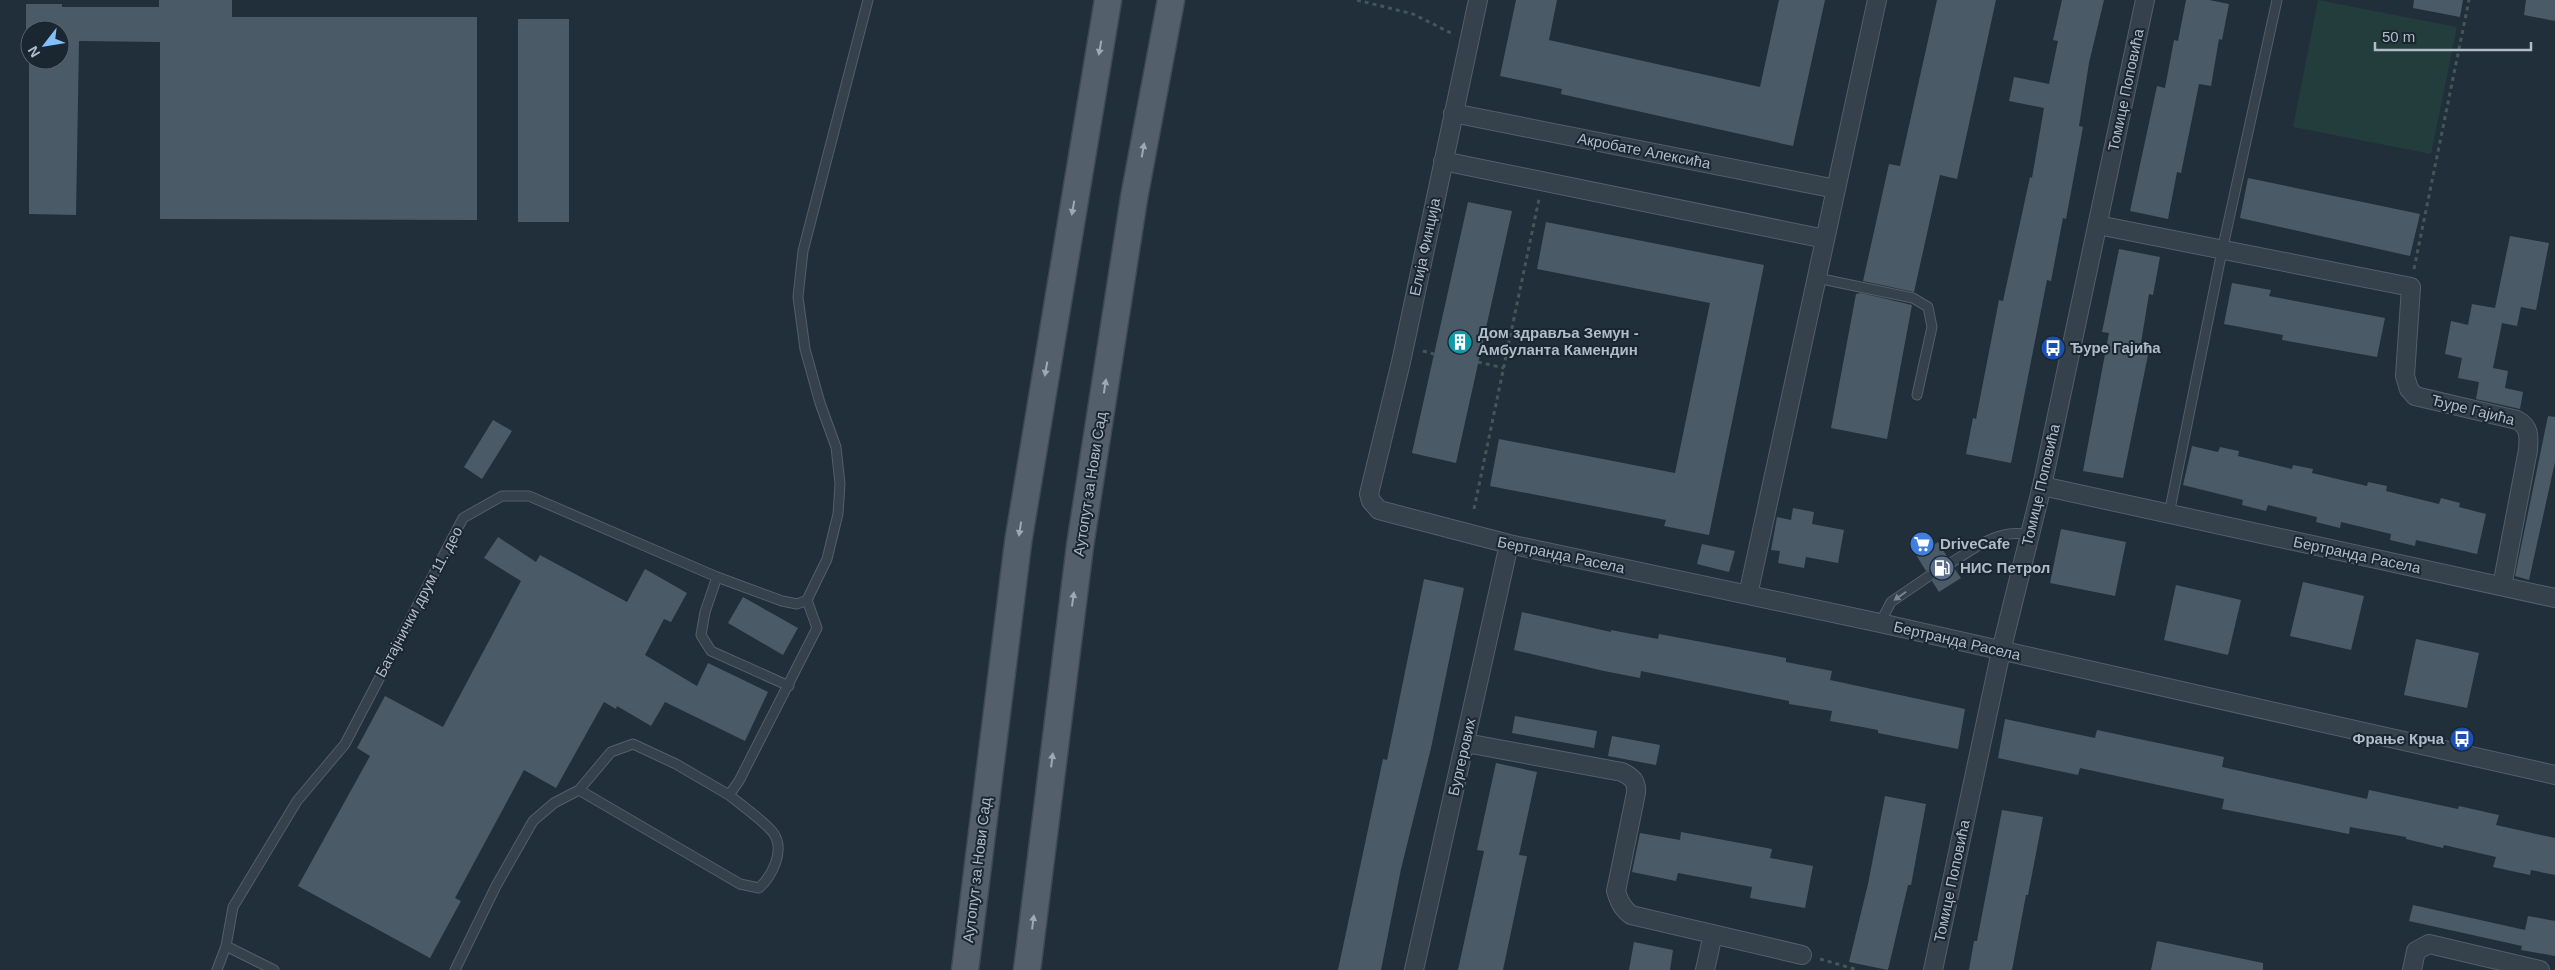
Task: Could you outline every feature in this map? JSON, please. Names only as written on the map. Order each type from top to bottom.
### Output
[{"type":"main road","name":"Аутопут за Нови Сад","points":[[965,970],[1018,543],[1108,0]]},
{"type":"main road","name":"Аутопут за Нови Сад","points":[[1027,970],[1080,546],[1134,198],[1171,0]]},
{"type":"street","name":"Елија Финција","points":[[1370,494],[1401,362],[1478,0]]},
{"type":"street","points":[[1748,595],[1878,0]]},
{"type":"street","name":"Томице Поповића","points":[[1934,970],[2001,651],[2042,486],[2144,0]]},
{"type":"street","name":"Акробате Алексића","points":[[1453,113],[1836,189]]},
{"type":"street","points":[[1443,161],[1825,239]]},
{"type":"street","points":[[2098,226],[2411,287]]},
{"type":"street","name":"Ђуре Гајића","points":[[2411,287],[2405,376],[2409,389],[2415,396],[2517,420],[2529,432],[2528,450],[2502,586]]},
{"type":"street","name":"Бертранда Расела","points":[[2042,486],[2555,598]]},
{"type":"street","name":"Бертранда Расела","points":[[1370,494],[1374,506],[1384,513],[1509,544],[1880,623],[2555,775]]},
{"type":"street","name":"Бургерових","points":[[1414,970],[1509,544]]},
{"type":"street","points":[[1466,743],[1622,772],[1631,776],[1636,784],[1636,793],[1616,890],[1619,902],[1631,915],[1802,954]]},
{"type":"street","points":[[1705,970],[1713,934]]},
{"type":"street","points":[[2412,970],[2416,951],[2430,944],[2540,970]]},
{"type":"lane","points":[[729,795],[739,781],[817,628],[807,600],[827,558],[838,514],[836,447],[820,404],[805,349],[798,297],[803,251],[868,0]]},
{"type":"lane","points":[[2169,514],[2222,250],[2277,0]]},
{"type":"lane","points":[[1817,278],[1912,298],[1928,307],[1932,327],[1917,394]]},
{"type":"lane","name":"Батајнички друм 11. део","points":[[217,970],[226,946],[233,907],[297,801],[345,744],[463,518],[502,496],[529,496],[717,577],[782,602],[797,604],[807,600]]},
{"type":"lane","points":[[1951,563],[1999,535],[2011,533],[2030,535]]},
{"type":"lane","points":[[1880,623],[1891,602],[1930,576]]},
{"type":"lane","points":[[717,577],[705,612],[701,635],[711,651],[789,686]]},
{"type":"lane","points":[[455,970],[496,886],[533,821],[554,803],[579,790],[611,752],[633,744],[676,764],[729,795],[775,834],[778,854],[767,881],[759,888],[740,884],[579,790]]},
{"type":"lane","points":[[226,946],[274,970]]},
{"type":"path","points":[[1357,0],[1413,14],[1469,42]]},
{"type":"path","points":[[2411,287],[2469,0]]},
{"type":"path","points":[[1474,509],[1542,181]]},
{"type":"path","points":[[1478,362],[1504,368]]},
{"type":"path","points":[[1802,954],[1858,970]]},
{"type":"green space","points":[[2318,0],[2457,27],[2431,154],[2293,127]]},
{"type":"building","points":[[159,0],[232,0],[232,17],[477,17],[477,220],[160,219],[160,42],[79,41],[76,215],[29,214],[29,70],[70,70],[70,20],[26,20],[26,4],[62,4],[62,7],[159,7]]},
{"type":"building","points":[[1516,0],[1557,0],[1549,40],[1760,87],[1779,0],[1825,0],[1793,146],[1561,94],[1562,89],[1500,76]]},
{"type":"building","points":[[1937,0],[1996,0],[1957,179],[1940,175],[1914,292],[1863,281],[1889,164],[1900,166]]},
{"type":"building","points":[[2062,0],[2104,0],[2089,63],[2079,126],[2083,127],[2066,219],[2063,218],[2051,281],[2047,280],[2011,463],[1966,454],[1973,418],[1976,419],[1999,300],[2003,301],[2030,177],[2032,178],[2044,108],[2009,101],[2014,77],[2049,84],[2058,41],[2053,40]]},
{"type":"building","points":[[2186,0],[2209,0],[2229,4],[2222,40],[2219,39],[2211,86],[2199,84],[2181,173],[2177,172],[2168,219],[2130,211],[2157,86],[2165,88],[2174,40],[2178,41]]},
{"type":"building","points":[[2414,0],[2463,0],[2460,17],[2413,8]]},
{"type":"building","points":[[2526,0],[2555,0],[2555,21],[2524,15]]},
{"type":"building","points":[[518,19],[569,19],[569,222],[518,222]]},
{"type":"building","points":[[2248,178],[2420,214],[2410,256],[2240,218]]},
{"type":"building","name":"Дом здравља Земун - Амбуланта Камендин","points":[[1468,202],[1512,211],[1456,463],[1412,453]]},
{"type":"building","points":[[1546,222],[1764,265],[1709,535],[1664,526],[1666,520],[1490,486],[1499,439],[1675,473],[1710,303],[1537,269]]},
{"type":"building","points":[[2510,236],[2549,243],[2536,310],[2521,307],[2517,326],[2502,323],[2493,368],[2508,371],[2505,388],[2523,392],[2520,409],[2476,399],[2479,382],[2458,378],[2462,358],[2445,354],[2451,321],[2468,325],[2472,304],[2495,308]]},
{"type":"building","points":[[2119,249],[2160,257],[2153,295],[2149,294],[2140,349],[2149,350],[2123,478],[2083,471],[2109,333],[2102,332]]},
{"type":"building","points":[[2232,283],[2271,290],[2269,296],[2385,318],[2377,357],[2282,340],[2283,335],[2224,324]]},
{"type":"building","points":[[1861,293],[1912,305],[1887,439],[1831,428],[1856,294]]},
{"type":"building","points":[[2548,416],[2555,417],[2555,462],[2529,580],[2515,576]]},
{"type":"building","points":[[493,420],[512,431],[482,479],[464,467]]},
{"type":"building","points":[[2192,446],[2218,452],[2220,447],[2239,451],[2238,456],[2292,469],[2293,465],[2313,469],[2312,473],[2367,486],[2368,482],[2387,486],[2386,491],[2439,504],[2441,498],[2460,503],[2459,507],[2486,514],[2477,554],[2416,540],[2415,546],[2390,540],[2391,534],[2341,522],[2340,528],[2316,522],[2317,517],[2268,505],[2266,511],[2242,505],[2243,500],[2183,485]]},
{"type":"building","points":[[1793,508],[1814,512],[1812,524],[1844,530],[1838,563],[1806,557],[1804,568],[1778,563],[1780,551],[1771,550],[1777,517],[1791,520]]},
{"type":"building","points":[[2061,529],[2126,542],[2115,596],[2050,583]]},
{"type":"building","points":[[1928,533],[1935,544],[1938,542],[1948,558],[1945,563],[1946,567],[1954,568],[1961,578],[1939,592],[1932,581],[1934,573],[1931,570],[1926,571],[1910,545]]},
{"type":"building","points":[[498,537],[536,562],[540,555],[627,602],[645,569],[687,593],[671,622],[664,619],[645,655],[697,686],[708,663],[768,692],[745,741],[665,702],[651,726],[617,706],[616,709],[604,702],[556,788],[524,770],[455,898],[461,901],[430,958],[298,886],[370,756],[357,748],[385,696],[443,727],[521,581],[484,558]]},
{"type":"building","points":[[1702,544],[1735,551],[1729,572],[1697,564]]},
{"type":"building","points":[[1424,579],[1464,588],[1431,748],[1401,869],[1381,970],[1338,970],[1383,759],[1387,760]]},
{"type":"building","points":[[2303,582],[2364,596],[2351,650],[2290,636]]},
{"type":"building","points":[[2176,585],[2241,600],[2228,655],[2164,640]]},
{"type":"building","points":[[743,597],[798,628],[783,655],[728,623]]},
{"type":"building","points":[[1522,612],[1611,632],[1611,630],[1658,639],[1659,634],[1786,658],[1786,662],[1832,671],[1830,680],[1965,709],[1958,749],[1830,721],[1832,711],[1789,704],[1789,701],[1641,671],[1640,678],[1514,650]]},
{"type":"building","points":[[2416,639],[2479,653],[2467,708],[2404,695]]},
{"type":"building","points":[[1515,716],[1597,731],[1594,748],[1512,733]]},
{"type":"building","points":[[2005,719],[2095,738],[2097,730],[2224,757],[2222,767],[2367,799],[2369,790],[2458,809],[2459,806],[2499,815],[2496,825],[2555,838],[2555,875],[2531,870],[2530,875],[2493,867],[2496,857],[2444,845],[2443,848],[2406,839],[2406,837],[2350,827],[2349,834],[2222,809],[2224,799],[2080,768],[2078,775],[1998,758]]},
{"type":"building","points":[[1612,736],[1660,745],[1656,765],[1608,756]]},
{"type":"building","points":[[1496,763],[1537,772],[1519,855],[1527,856],[1503,970],[1458,970],[1484,851],[1477,850]]},
{"type":"building","points":[[1885,796],[1926,804],[1911,885],[1908,885],[1888,970],[1849,962],[1868,884]]},
{"type":"building","points":[[2002,810],[2043,817],[2028,895],[2026,895],[2012,970],[1969,970],[1974,941],[1977,941]]},
{"type":"building","points":[[1681,832],[1772,849],[1770,858],[1813,866],[1805,908],[1750,898],[1752,887],[1678,873],[1676,881],[1632,872],[1640,833],[1680,840]]},
{"type":"building","points":[[2413,905],[2525,930],[2528,916],[2555,921],[2555,956],[2521,950],[2522,946],[2409,921]]},
{"type":"building","points":[[2157,941],[2263,963],[2263,970],[2151,970]]},
{"type":"building","points":[[1634,942],[1673,950],[1670,970],[1629,970]]},
{"type":"place","name":"Дом здравља Земун - Амбуланта Камендин","points":[[1460,342]]},
{"type":"place","name":"Ђуре Гајића","points":[[2053,348]]},
{"type":"place","name":"DriveCafe","points":[[1922,544]]},
{"type":"place","name":"НИС Петрол","points":[[1942,568]]},
{"type":"place","name":"Фрање Крча","points":[[2462,739]]}]
